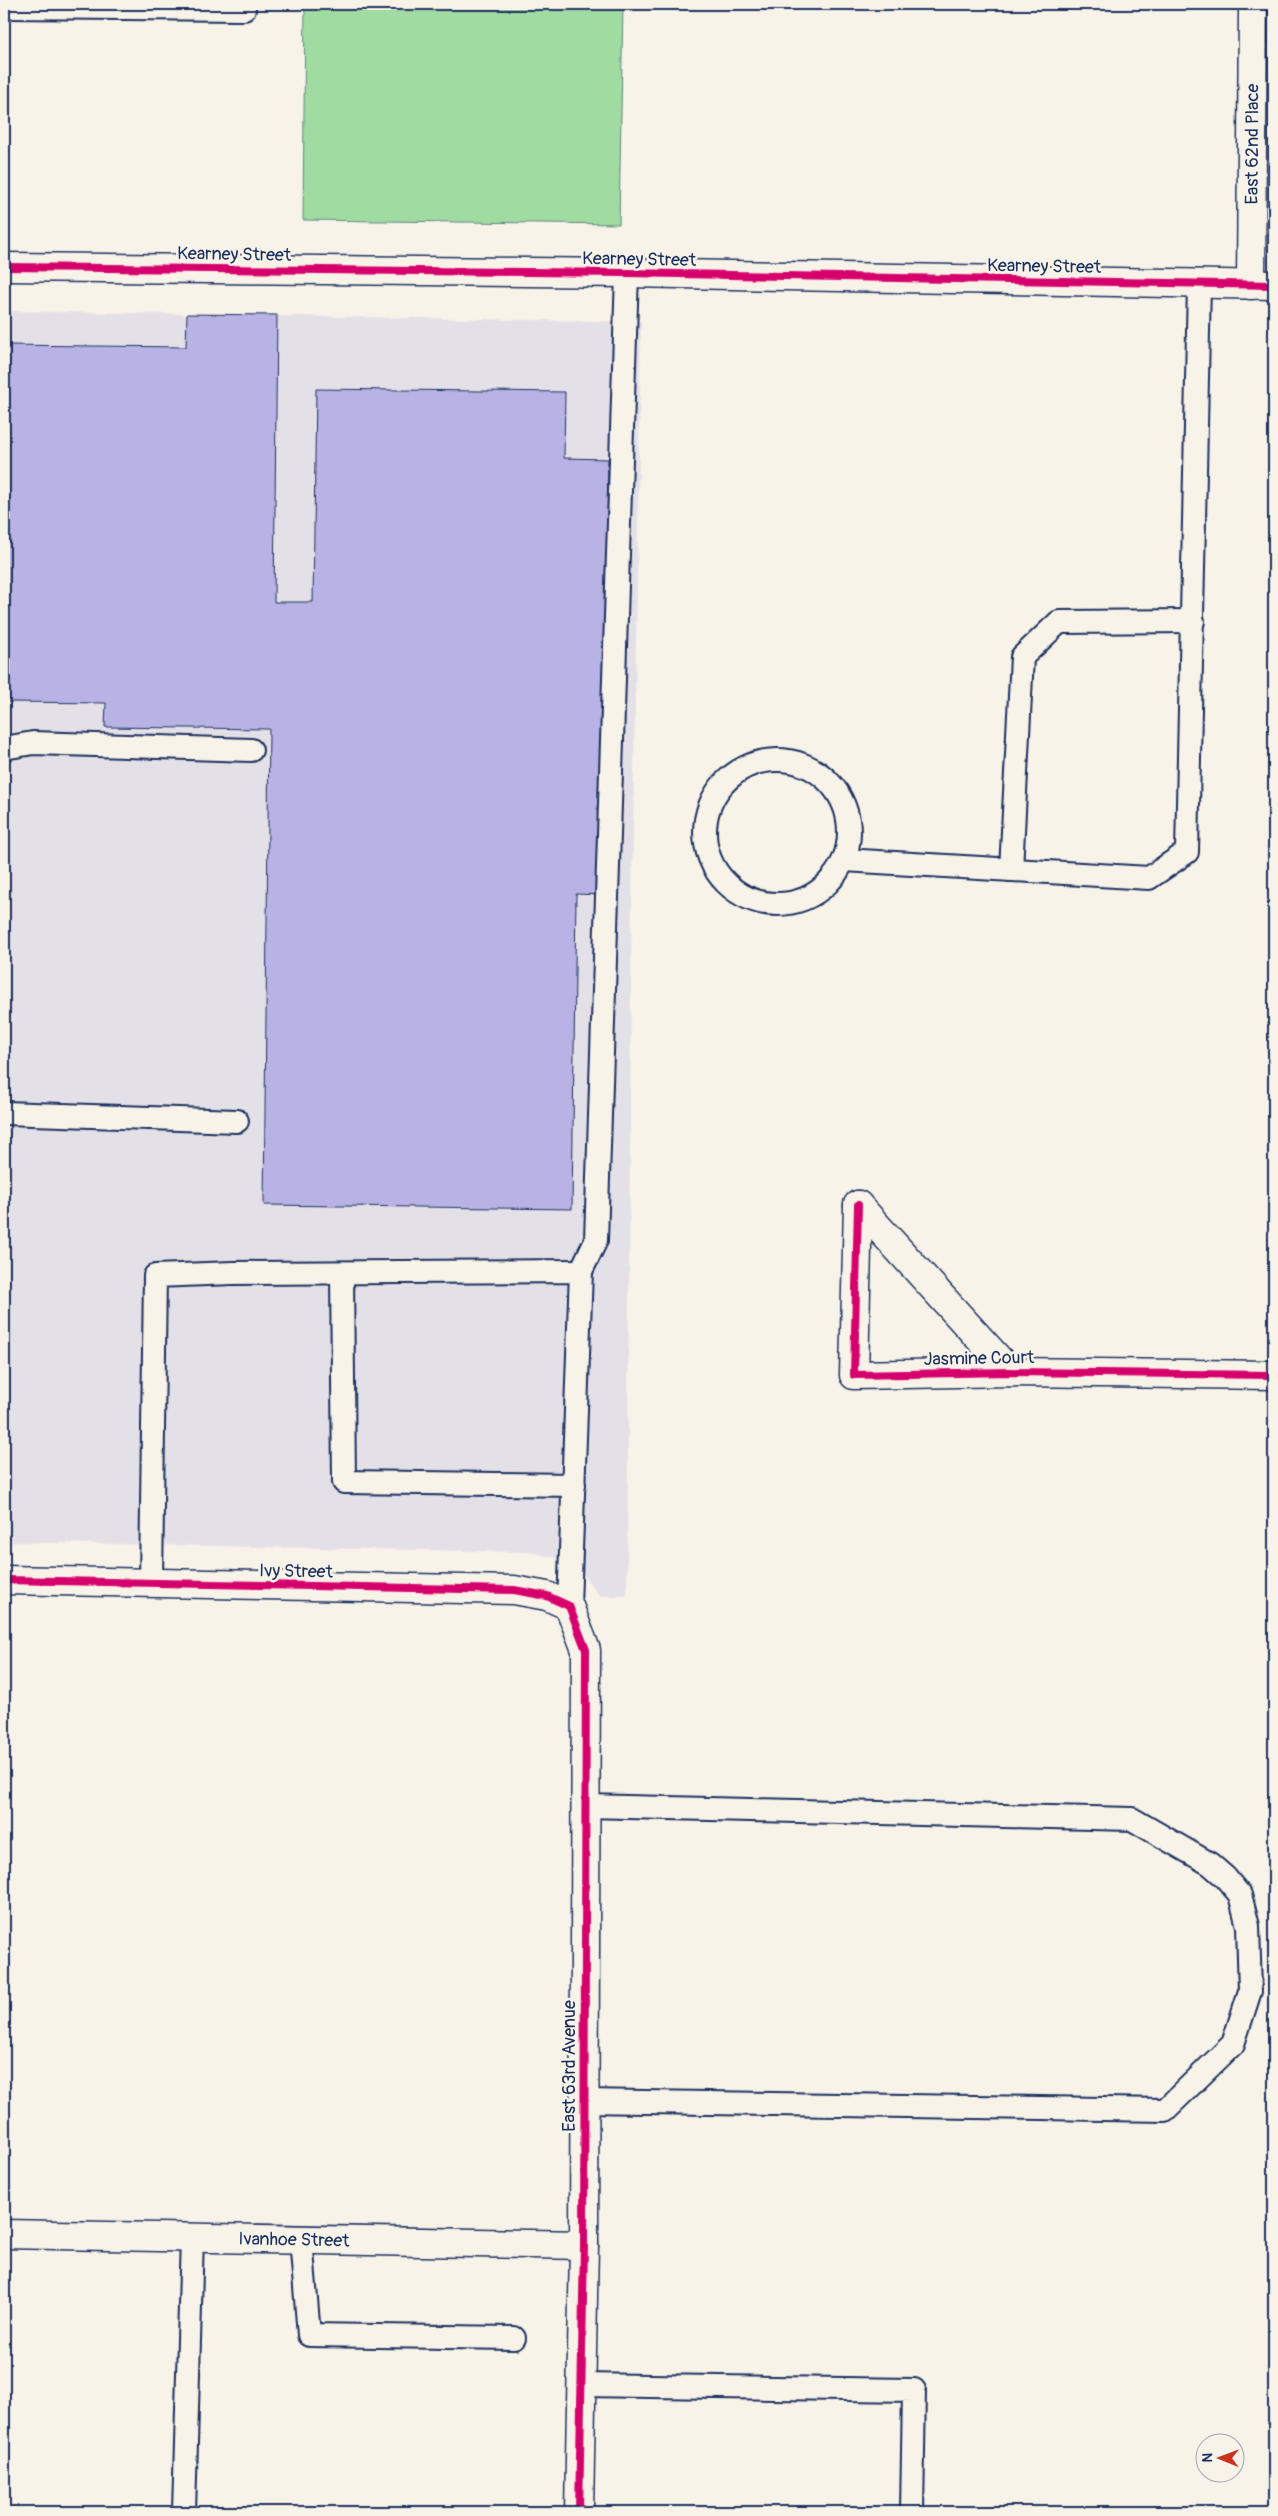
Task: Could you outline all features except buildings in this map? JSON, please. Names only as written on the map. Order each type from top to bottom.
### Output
[{"type":"street","name":"East 62nd Place","points":[[1254,4],[1263,285]]},
{"type":"street","name":"Kearney Street","points":[[4,267],[627,273],[1263,285]]},
{"type":"street","name":"Jasmine Court","points":[[1010,1372],[858,1205],[854,1375],[1010,1372],[1274,1375]]},
{"type":"street","name":"Ivy Street","points":[[4,1580],[514,1590],[547,1596],[572,1614]]},
{"type":"street","name":"East 63rd Avenue","points":[[572,1614],[586,1650],[584,2245],[579,2512]]},
{"type":"street","name":"Ivanhoe Street","points":[[4,2234],[584,2245]]},
{"type":"lane","points":[[4,7],[244,9]]},
{"type":"lane","points":[[572,1614],[581,1271],[596,1240],[627,273]]},
{"type":"lane","points":[[844,860],[1149,878],[1187,852],[1200,284]]},
{"type":"lane","points":[[1011,870],[1022,657],[1059,622],[1193,620]]},
{"type":"lane","points":[[4,748],[33,743],[250,750]]},
{"type":"lane","points":[[775,759],[797,762],[817,772],[835,788],[846,811],[850,836],[844,860],[831,881],[812,897],[788,905],[767,905],[746,899],[729,887],[715,871],[707,851],[704,830],[708,808],[718,788],[734,773],[754,763],[775,759]]},
{"type":"lane","points":[[4,1114],[238,1121]]},
{"type":"lane","points":[[152,1583],[155,1276],[233,1273],[342,1274],[581,1271]]},
{"type":"lane","points":[[342,1274],[344,1482],[574,1486]]},
{"type":"lane","points":[[584,2101],[1165,2110],[1233,2044],[1250,1991],[1248,1926],[1240,1895],[1225,1877],[1210,1864],[1132,1819],[586,1806]]},
{"type":"lane","points":[[184,2512],[192,2237]]},
{"type":"lane","points":[[301,2239],[309,2334],[514,2338]]},
{"type":"lane","points":[[581,2385],[914,2390],[912,2512]]},
{"type":"shaded area","points":[[1274,4],[1274,236],[1269,236]]},
{"type":"shaded area","points":[[4,311],[641,322],[631,959],[627,1596],[600,1596],[582,1573],[556,1558],[529,1552],[4,1542]]},
{"type":"green space","points":[[305,4],[623,4],[619,224],[303,220]]},
{"type":"cycle path","points":[[4,267],[627,273],[1274,285]]},
{"type":"cycle path","points":[[858,1205],[854,1375],[1010,1372],[1274,1375]]},
{"type":"cycle path","points":[[4,1580],[514,1590],[547,1596],[569,1606],[586,1650],[584,2245],[579,2512]]}]
